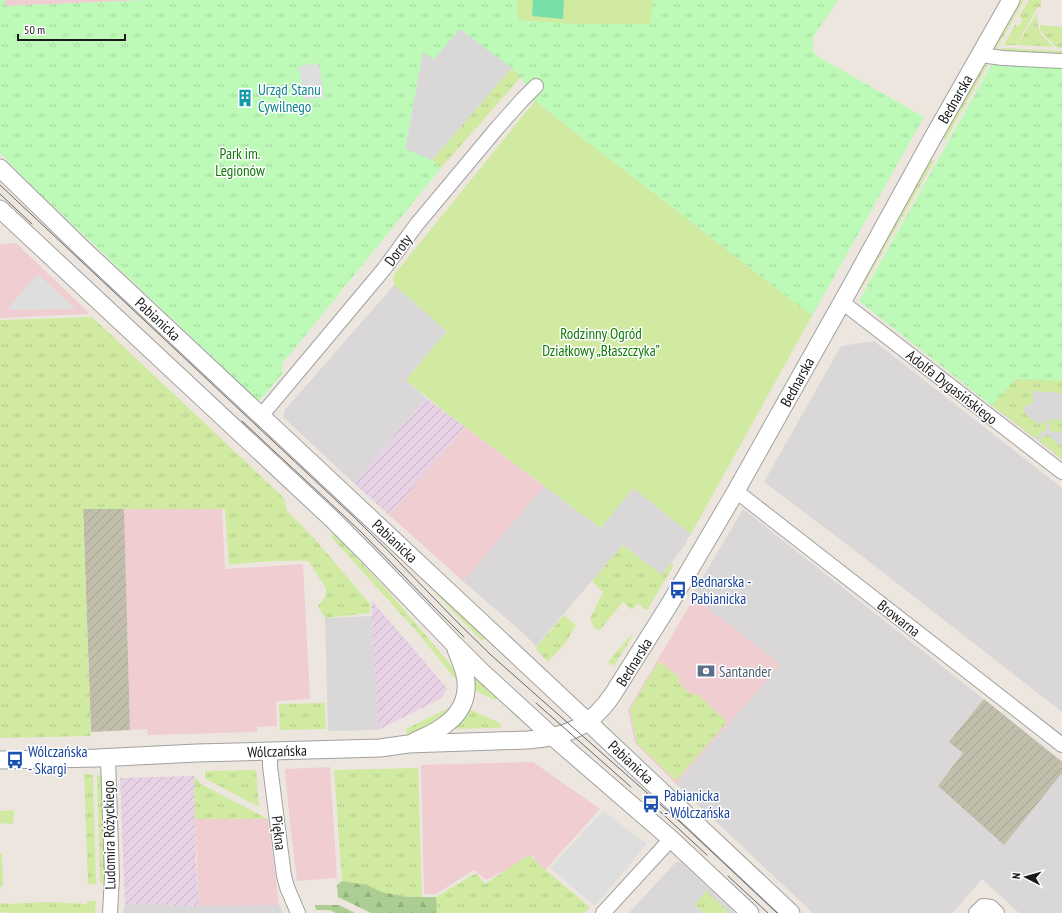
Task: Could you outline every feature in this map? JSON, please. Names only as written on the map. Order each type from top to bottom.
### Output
[{"type":"street","name":"Bednarska","points":[[553,737],[569,732],[588,722],[607,704],[626,675],[694,564],[736,491],[932,138],[1011,0]]},
{"type":"street","points":[[980,55],[1004,58],[1062,61]]},
{"type":"street","name":"Doroty","points":[[261,416],[384,269],[417,224],[455,178],[522,100],[536,86]]},
{"type":"street","name":"Pabianicka","points":[[0,168],[84,250],[791,913]]},
{"type":"street","name":"Pabianicka","points":[[0,209],[332,519],[482,672],[553,737],[671,839],[750,913]]},
{"type":"street","name":"Adolfa Dygasińskiego","points":[[842,302],[1062,472]]},
{"type":"street","name":"Browarna","points":[[736,491],[1062,745]]},
{"type":"street","points":[[408,744],[439,730],[452,720],[462,706],[465,697],[466,681],[462,662],[454,644]]},
{"type":"street","name":"Wólczańska","points":[[0,760],[108,758],[197,753],[380,748],[408,744],[521,740],[553,737]]},
{"type":"street","name":"Piękna","points":[[270,751],[271,774],[284,876],[298,913]]},
{"type":"street","name":"Ludomira Różyckiego","points":[[108,758],[112,877],[110,913]]},
{"type":"street","points":[[603,913],[671,839]]},
{"type":"street","points":[[976,913],[983,906],[990,907],[997,913]]},
{"type":"shaded area","points":[[5,0],[148,0],[6,6]]},
{"type":"shaded area","points":[[460,29],[512,68],[432,160],[405,150],[423,52]]},
{"type":"shaded area","points":[[319,63],[324,97],[304,100],[299,66]]},
{"type":"shaded area","points":[[16,243],[89,313],[0,318],[0,244]]},
{"type":"shaded area","points":[[38,274],[76,309],[8,310],[23,290]]},
{"type":"shaded area","points":[[394,285],[447,331],[406,380],[426,398],[354,483],[284,418],[284,411]]},
{"type":"shaded area","points":[[874,341],[1062,488],[1062,712],[866,559],[764,482],[841,346]]},
{"type":"shaded area","points":[[1016,379],[1062,381],[1062,459],[992,406]]},
{"type":"shaded area","points":[[426,398],[465,427],[389,515],[354,483]]},
{"type":"shaded area","points":[[465,427],[544,486],[463,581],[389,515]]},
{"type":"shaded area","points":[[544,486],[601,528],[633,488],[691,534],[686,541],[687,542],[662,575],[623,545],[536,646],[463,581]]},
{"type":"shaded area","points":[[83,509],[124,509],[130,730],[91,732]]},
{"type":"shaded area","points":[[124,509],[222,509],[225,569],[303,564],[310,699],[276,701],[277,726],[257,727],[257,732],[148,735],[147,729],[130,730]]},
{"type":"shaded area","points":[[743,509],[1062,761],[1062,913],[1019,913],[982,879],[953,913],[813,913],[676,784],[780,665],[692,596]]},
{"type":"shaded area","points":[[694,598],[780,665],[676,784],[635,743],[628,710]]},
{"type":"shaded area","points":[[372,601],[447,688],[442,698],[378,730],[372,616]]},
{"type":"shaded area","points":[[372,616],[378,730],[328,731],[325,618]]},
{"type":"shaded area","points":[[984,699],[1062,762],[1062,773],[1004,845],[938,786],[963,753],[949,742]]},
{"type":"shaded area","points":[[533,762],[600,809],[545,870],[533,859],[538,854],[486,880],[474,870],[436,894],[424,894],[421,765]]},
{"type":"shaded area","points":[[330,767],[337,878],[297,881],[285,769]]},
{"type":"shaded area","points":[[194,776],[196,863],[199,906],[125,904],[120,778]]},
{"type":"shaded area","points":[[603,811],[647,844],[595,906],[550,868]]},
{"type":"shaded area","points":[[195,819],[268,819],[279,905],[199,906]]},
{"type":"shaded area","points":[[676,862],[681,862],[735,913],[629,913]]},
{"type":"shaded area","points":[[125,904],[199,906],[279,905],[283,913],[123,913]]},
{"type":"green space","name":"Park im. Legionów","points":[[0,0],[5,0],[6,6],[148,0],[838,0],[813,37],[813,51],[817,56],[924,117],[812,316],[535,101],[521,77],[512,68],[460,29],[434,59],[423,52],[405,149],[432,160],[441,168],[282,364],[283,373],[259,401],[35,189],[0,153]]},
{"type":"green space","points":[[517,0],[653,0],[650,24],[574,24],[518,20]]},
{"type":"green space","points":[[533,0],[564,0],[563,19],[532,16]]},
{"type":"green space","points":[[1020,0],[1024,0],[996,50],[995,45]]},
{"type":"green space","points":[[1029,0],[1041,0],[1041,7],[1038,7],[1016,45],[1004,45],[1015,25],[1019,26],[1023,19],[1019,17]]},
{"type":"green space","points":[[1037,13],[1038,25],[1041,33],[1054,47],[1017,45]]},
{"type":"green space","points":[[1040,25],[1062,27],[1062,48],[1056,47],[1040,30]]},
{"type":"green space","points":[[1002,48],[1062,51],[1062,54],[1000,51]]},
{"type":"green space","points":[[988,64],[946,139],[943,138],[981,69]]},
{"type":"green space","points":[[993,64],[1062,67],[1062,381],[1016,379],[992,406],[859,301]]},
{"type":"green space","points":[[512,68],[521,77],[441,168],[432,160]]},
{"type":"green space","name":"Rodzinny Ogród Działkowy „Błaszczyka”","points":[[535,101],[812,316],[691,534],[633,488],[601,528],[460,423],[406,380],[447,331],[394,285],[393,276]]},
{"type":"green space","points":[[931,159],[934,161],[862,288],[860,287]]},
{"type":"green space","points":[[92,317],[284,498],[287,511],[313,537],[371,605],[370,613],[325,618],[318,606],[326,596],[326,588],[308,561],[229,565],[225,509],[83,509],[91,736],[0,738],[0,320]]},
{"type":"green space","points":[[975,354],[1062,369],[1062,393],[1033,391],[1033,404],[1029,404],[1024,408],[1025,414],[1040,425],[1046,419],[1047,420],[1046,431],[1042,432],[1035,438],[978,395]]},
{"type":"green space","points":[[1050,419],[1062,420],[1062,432],[1050,431]]},
{"type":"green space","points":[[1045,435],[1048,435],[1062,447],[1062,459],[1039,441]]},
{"type":"green space","points":[[334,534],[388,591],[451,665],[456,672],[460,685],[418,633],[331,537]]},
{"type":"green space","points":[[623,545],[662,575],[671,563],[674,565],[647,610],[645,610],[638,603],[632,610],[623,602],[600,630],[594,628],[590,619],[603,592],[592,581]]},
{"type":"green space","points":[[393,550],[486,637],[482,641]]},
{"type":"green space","points":[[564,615],[576,625],[566,642],[548,662],[535,648]]},
{"type":"green space","points":[[631,635],[632,637],[614,666],[608,662]]},
{"type":"green space","points":[[659,661],[680,678],[678,682],[692,695],[696,693],[727,722],[676,781],[637,743],[630,709]]},
{"type":"green space","points":[[468,669],[498,697],[495,700],[472,689]]},
{"type":"green space","points":[[325,703],[326,729],[280,730],[279,704]]},
{"type":"green space","points":[[457,704],[449,713],[422,731],[407,735],[406,729]]},
{"type":"green space","points":[[467,708],[500,723],[501,728],[447,729]]},
{"type":"green space","points":[[418,768],[422,897],[407,897],[382,892],[367,885],[342,881],[334,770]]},
{"type":"green space","points":[[256,770],[259,807],[206,779],[205,771]]},
{"type":"green space","points":[[84,774],[93,775],[96,884],[88,884]]},
{"type":"green space","points":[[97,775],[104,776],[106,883],[100,883]]},
{"type":"green space","points":[[194,776],[201,784],[268,819],[195,819]]},
{"type":"green space","points":[[14,810],[13,824],[0,823],[0,811]]},
{"type":"green space","points":[[0,853],[2,854],[3,884],[0,889]]},
{"type":"green space","points":[[529,855],[590,907],[584,913],[437,913],[436,897],[476,873],[485,884]]},
{"type":"green space","points":[[342,881],[367,885],[382,892],[407,897],[436,897],[437,913],[371,913],[338,897],[337,885]]},
{"type":"green space","points":[[706,891],[730,913],[703,913],[695,905]]},
{"type":"green space","points":[[87,901],[96,901],[95,913],[0,912],[0,903],[10,904],[47,902],[87,904]]},
{"type":"green space","points":[[315,905],[339,905],[355,913],[336,913],[329,910],[316,910]]},
{"type":"tram line","points":[[0,185],[355,518],[492,656],[680,822],[777,913]]},
{"type":"tram line","points":[[0,194],[32,224]]},
{"type":"tram line","points":[[242,421],[360,531],[464,637]]},
{"type":"tram line","points":[[536,703],[631,787]]},
{"type":"tram line","points":[[654,806],[707,855]]},
{"type":"tram line","points":[[728,876],[768,913]]},
{"type":"place","name":"Urząd Stanu Cywilnego","points":[[245,98]]},
{"type":"place","name":"Bednarska - Pabianicka","points":[[678,590]]},
{"type":"place","name":"Santander","points":[[706,671]]},
{"type":"place","name":"Wólczańska - Skargi","points":[[15,760]]},
{"type":"place","name":"Pabianicka - Wólczańska","points":[[651,804]]}]
